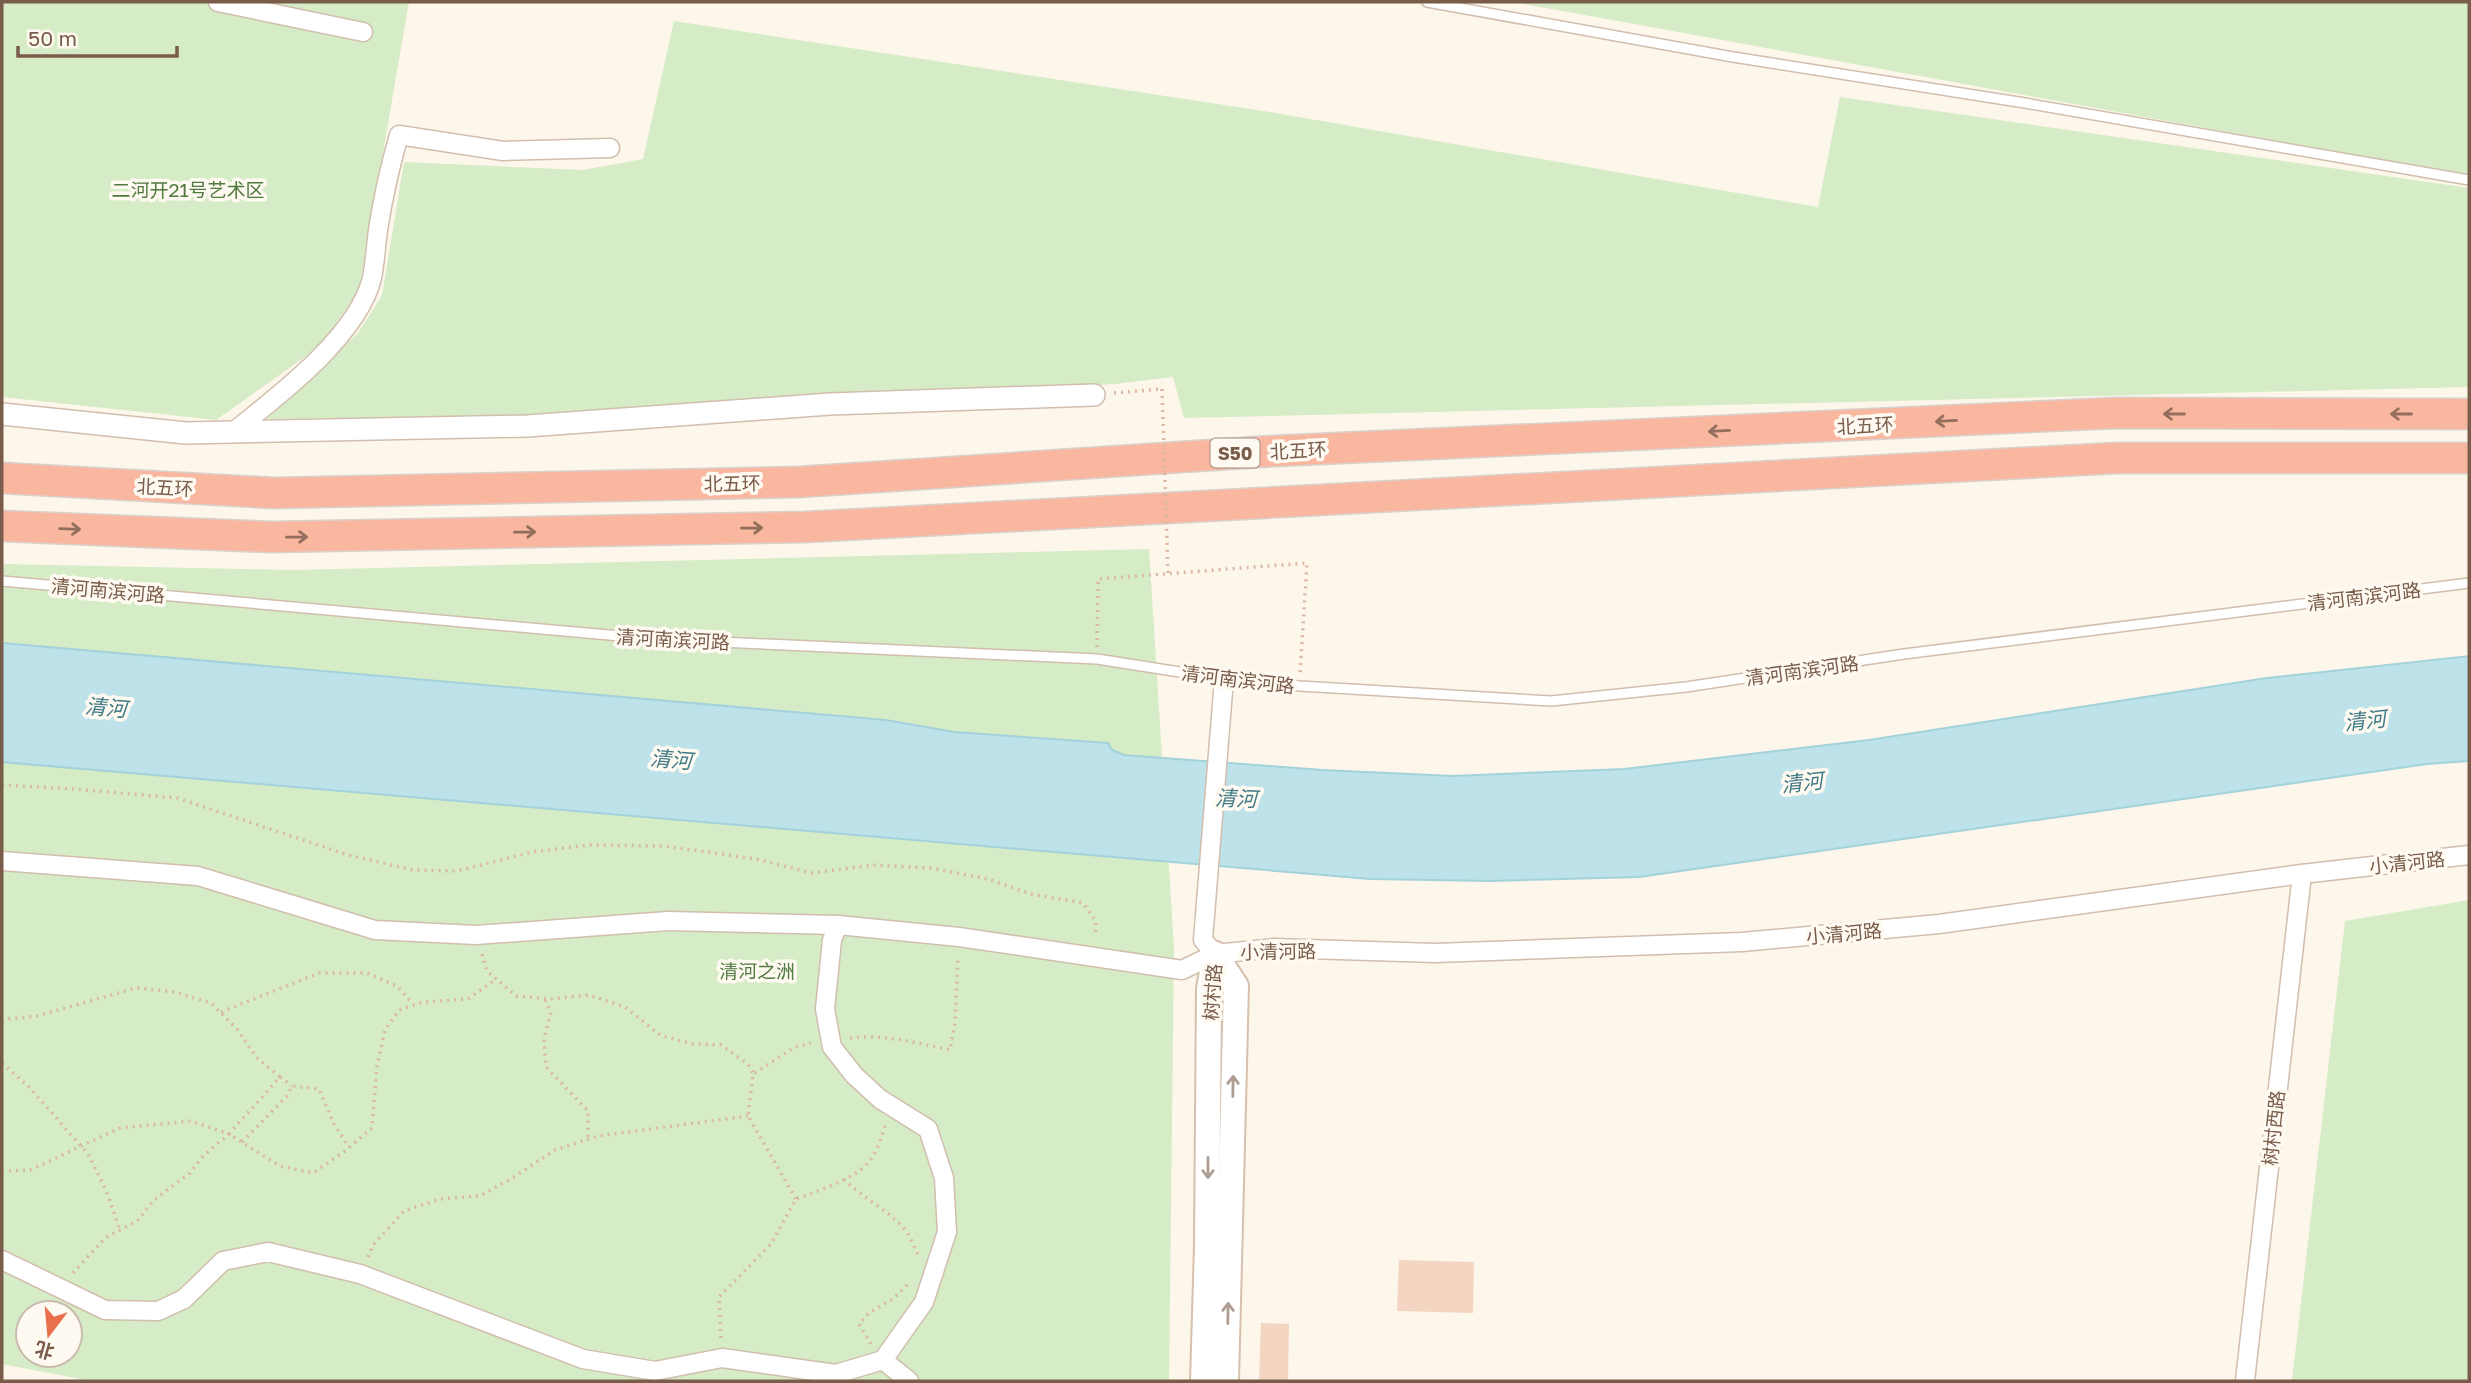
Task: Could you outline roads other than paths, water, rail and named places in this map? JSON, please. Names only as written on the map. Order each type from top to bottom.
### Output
[{"type":"highway","name":"北五环","points":[[2,478],[274,494],[799,482],[1273,451],[2102,414],[2469,414]]},
{"type":"highway","points":[[2,526],[271,537],[805,527],[2117,458],[2469,457]]},
{"type":"main road","name":"树村路","points":[[1203,1381],[1209,989],[1215,954]]},
{"type":"main road","name":"树村路","points":[[1215,954],[1236,986],[1226,1381]]},
{"type":"street","points":[[218,2],[363,32]]},
{"type":"street","points":[[233,432],[294,383],[336,340],[364,300],[372,278],[391,160],[399,135],[503,151],[610,148]]},
{"type":"street","points":[[2,414],[186,433],[527,426],[830,404],[1094,394]]},
{"type":"street","points":[[2,861],[198,876],[375,930],[476,935],[668,921],[838,925],[958,937],[1182,970],[1215,954],[1203,940],[1224,679]]},
{"type":"street","name":"小清河路","points":[[1215,954],[1274,948],[1435,953],[1742,942],[1939,923],[2302,874],[2469,855]]},
{"type":"street","name":"树村西路","points":[[2245,1381],[2302,874]]},
{"type":"street","points":[[2,1260],[105,1310],[158,1311],[184,1298],[223,1261],[268,1252],[360,1274],[583,1359],[655,1371],[722,1358],[836,1374],[883,1360],[924,1302],[939,1263],[947,1232],[944,1178],[928,1129],[880,1099],[854,1075],[832,1046],[825,1009],[832,940],[838,925]]},
{"type":"street","points":[[883,1360],[909,1381]]},
{"type":"lane","points":[[1427,2],[1733,57],[2025,103],[2469,180]]},
{"type":"lane","name":"清河南滨河路","points":[[2,581],[654,639],[1097,659],[1224,679],[1551,701],[1686,687],[1904,654],[2469,583]]},
{"type":"water","name":"清河","points":[[2,643],[886,720],[954,732],[1108,743],[1112,750],[1124,755],[1322,770],[1453,776],[1624,769],[1869,740],[2267,678],[2469,656],[2469,761],[2427,764],[1639,877],[1490,881],[1370,879],[2,762]]},
{"type":"park label","name":"二河开21号艺术区","points":[[188,189]]},
{"type":"park label","name":"清河之洲","points":[[757,970]]}]
